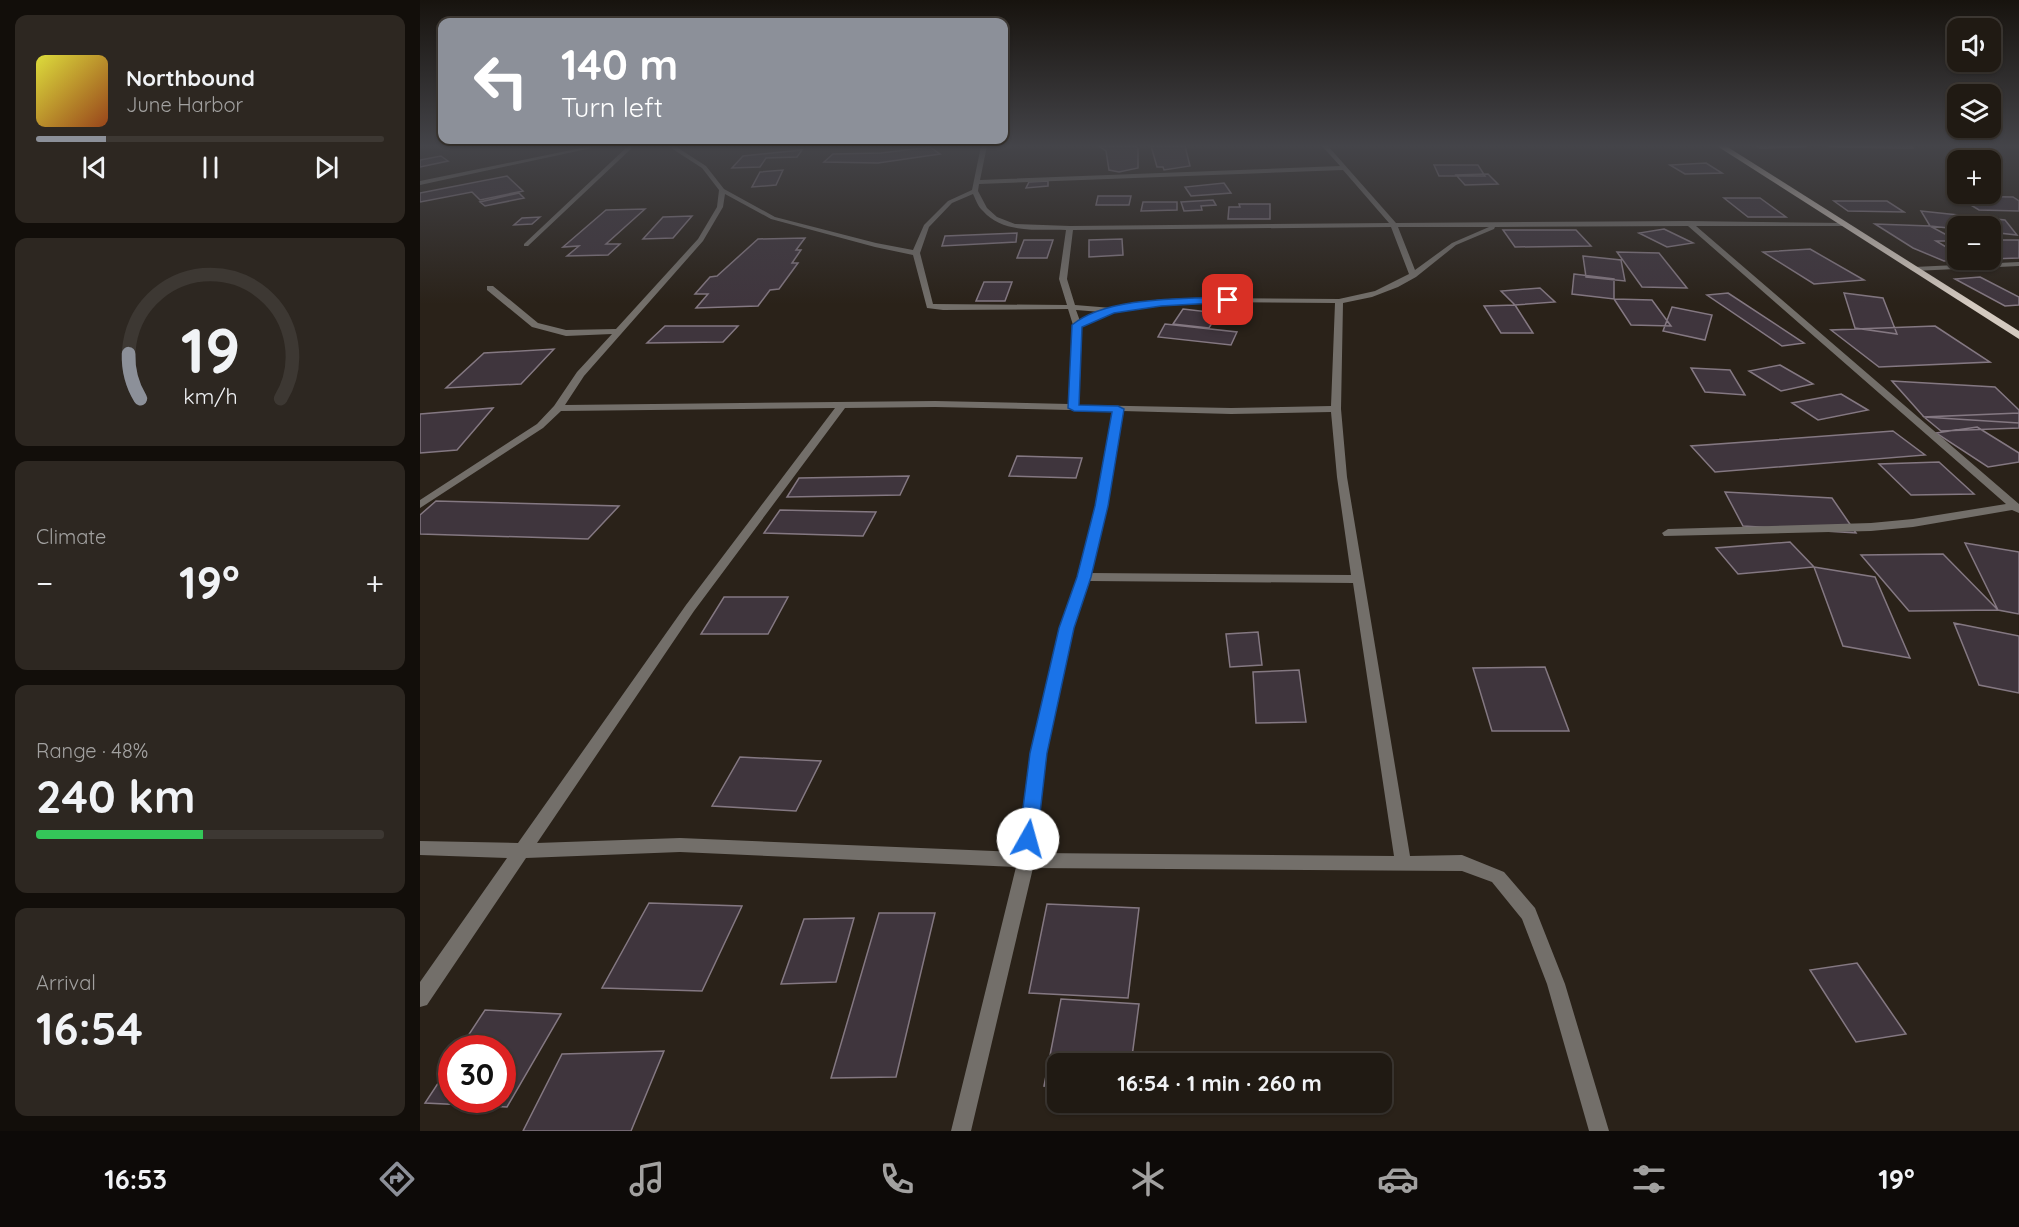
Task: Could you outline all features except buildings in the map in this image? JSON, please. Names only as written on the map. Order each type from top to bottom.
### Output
[{"type":"highway","points":[[1804,199],[2019,336]]},
{"type":"street","points":[[526,245],[575,199]]},
{"type":"street","points":[[420,505],[540,426],[558,408],[580,374],[616,331],[701,240],[720,207],[721,199]]},
{"type":"street","points":[[739,199],[781,220],[875,245],[916,253]]},
{"type":"street","points":[[957,199],[950,202],[926,226],[916,253],[930,306],[943,308],[1070,307],[1112,310],[1208,300],[1339,301],[1375,296],[1390,290],[1413,275],[1454,244],[1501,224]]},
{"type":"street","points":[[979,199],[984,209],[995,218],[1014,226],[1070,228],[1688,223],[1844,224]]},
{"type":"street","points":[[1372,199],[1394,225],[1413,275]]},
{"type":"street","points":[[1688,223],[2017,508]]},
{"type":"street","points":[[1070,228],[1063,279],[1077,325],[1074,408]]},
{"type":"street","points":[[1914,269],[2019,264]]},
{"type":"street","points":[[490,288],[535,325],[566,333],[616,331]]},
{"type":"street","points":[[1339,301],[1336,409],[1356,579],[1403,864]]},
{"type":"street","points":[[1077,325],[1112,310]]},
{"type":"street","points":[[558,408],[935,404],[1241,411],[1336,409]]},
{"type":"street","points":[[420,998],[690,608],[841,406]]},
{"type":"street","points":[[961,1131],[1026,860],[1039,753],[1067,628],[1084,577],[1102,506],[1118,409]]},
{"type":"street","points":[[1668,533],[1913,524],[2017,508]]},
{"type":"street","points":[[1084,577],[1356,579]]},
{"type":"street","points":[[420,848],[522,851],[680,845],[1026,860],[1462,863],[1498,877],[1528,914],[1556,984],[1599,1131]]},
{"type":"route","points":[[1028,839],[1039,753],[1067,628],[1084,577],[1102,506],[1118,409],[1074,408],[1077,325],[1112,310],[1161,303],[1228,300]]}]
